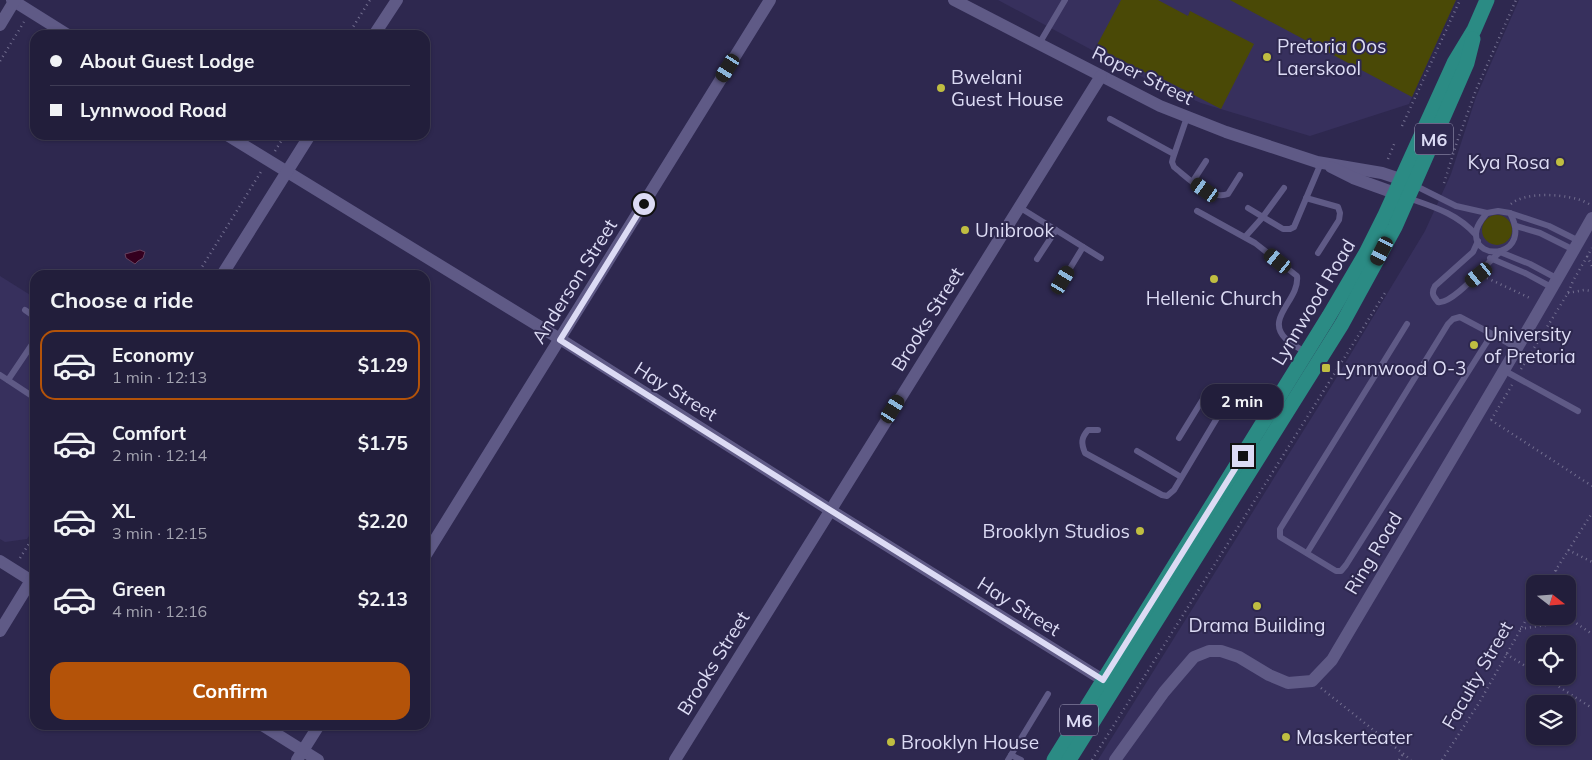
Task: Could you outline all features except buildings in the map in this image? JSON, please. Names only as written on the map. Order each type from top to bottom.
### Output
[{"type":"main road","name":"Lynnwood Road","points":[[1054,760],[1306,353],[1404,189],[1446,113],[1467,63],[1472,47],[1474,30],[1487,0]]},
{"type":"main road","name":"Lynnwood Road","points":[[1069,760],[1342,324],[1376,263],[1404,189]]},
{"type":"street","points":[[377,30],[397,0]]},
{"type":"street","name":"Anderson Street","points":[[430,548],[770,0]]},
{"type":"street","name":"Roper Street","points":[[954,0],[1160,106],[1226,132],[1323,163],[1352,178],[1404,189]]},
{"type":"street","points":[[0,25],[14,1],[60,30]]},
{"type":"street","name":"Brooks Street","points":[[674,760],[1101,76]]},
{"type":"street","name":"Hay Street","points":[[235,140],[560,340],[1103,680]]},
{"type":"street","points":[[225,270],[307,140]]},
{"type":"street","name":"Ring Road","points":[[1312,681],[1332,660],[1478,412],[1518,349],[1592,218]]},
{"type":"street","points":[[0,561],[30,577]]},
{"type":"street","points":[[0,631],[30,585]]},
{"type":"street","points":[[1115,760],[1164,692],[1194,657],[1209,651],[1221,651],[1239,657],[1269,675],[1288,683],[1312,681]]},
{"type":"street","points":[[268,730],[300,755],[318,760]]},
{"type":"street","points":[[300,755],[316,730]]},
{"type":"lane","points":[[1039,44],[1065,0]]},
{"type":"lane","points":[[1187,117],[1174,154],[1172,162],[1174,167],[1212,194],[1223,196],[1233,189],[1240,175]]},
{"type":"lane","points":[[1110,120],[1174,154]]},
{"type":"lane","points":[[1193,181],[1206,161]]},
{"type":"lane","points":[[1248,208],[1283,229],[1290,229],[1294,226],[1323,163]]},
{"type":"lane","points":[[1245,237],[1284,188]]},
{"type":"lane","points":[[1404,189],[1464,209],[1487,213],[1502,211],[1510,213],[1549,226],[1576,246]]},
{"type":"lane","points":[[1404,189],[1467,225],[1491,259],[1555,284]]},
{"type":"lane","points":[[1306,198],[1338,207],[1340,213],[1339,220],[1318,253]]},
{"type":"lane","points":[[1019,207],[1101,258]]},
{"type":"lane","points":[[1197,211],[1255,243],[1296,276],[1298,283],[1296,290],[1278,320],[1278,331],[1287,340],[1306,353]]},
{"type":"lane","points":[[1487,213],[1477,228],[1478,241],[1473,252],[1435,286],[1432,292],[1438,302],[1446,301],[1479,275],[1491,259],[1512,244],[1516,226],[1510,213]]},
{"type":"lane","points":[[1516,226],[1576,246]]},
{"type":"lane","points":[[1037,259],[1056,230]]},
{"type":"lane","points":[[1478,241],[1494,252],[1500,252],[1530,264],[1555,284]]},
{"type":"lane","points":[[1063,280],[1083,247]]},
{"type":"lane","points":[[25,310],[30,314]]},
{"type":"lane","points":[[1307,553],[1448,324],[1453,319],[1460,317],[1518,349]]},
{"type":"lane","points":[[1407,324],[1278,534],[1336,571],[1341,570],[1346,565],[1492,334]]},
{"type":"lane","points":[[8,380],[30,347]]},
{"type":"lane","points":[[1505,371],[1578,411]]},
{"type":"lane","points":[[0,375],[30,395]]},
{"type":"lane","points":[[1179,438],[1203,399]]},
{"type":"lane","points":[[1098,430],[1088,430],[1082,437],[1082,446],[1086,453],[1167,496],[1171,494],[1182,477],[1223,408]]},
{"type":"lane","points":[[1137,451],[1182,477]]},
{"type":"lane","points":[[1021,760],[1009,758],[1048,694]]},
{"type":"path","points":[[351,30],[370,0]]},
{"type":"path","points":[[1402,126],[1460,0]]},
{"type":"path","points":[[1444,183],[1456,142],[1476,90],[1516,0]]},
{"type":"path","points":[[0,61],[31,12]]},
{"type":"path","points":[[200,270],[282,140]]},
{"type":"path","points":[[1388,159],[1395,142]]},
{"type":"path","points":[[1502,211],[1515,200],[1537,194],[1577,199],[1592,206]]},
{"type":"path","points":[[1492,420],[1568,293],[1592,248]]},
{"type":"path","points":[[1587,256],[1592,266]]},
{"type":"path","points":[[1479,275],[1510,288],[1555,313]]},
{"type":"path","points":[[1568,293],[1584,290],[1592,291]]},
{"type":"path","points":[[1092,760],[1384,293]]},
{"type":"path","points":[[1478,412],[1592,486]]},
{"type":"path","points":[[1553,575],[1592,512]]},
{"type":"path","points":[[13,569],[30,542]]},
{"type":"path","points":[[1568,550],[1592,562]]},
{"type":"path","points":[[1556,570],[1557,575]]},
{"type":"path","name":"Faculty Street","points":[[1442,760],[1479,703],[1526,618]]},
{"type":"path","points":[[1576,624],[1592,634]]},
{"type":"path","points":[[1519,629],[1550,625]]},
{"type":"path","points":[[1506,654],[1526,666]]},
{"type":"path","points":[[1312,681],[1411,760]]},
{"type":"path","points":[[1556,685],[1592,708]]},
{"type":"path","points":[[1399,760],[1403,754]]},
{"type":"shaded area","name":"Pretoria Oos Laerskool","points":[[998,0],[1456,0],[1409,104],[1310,136],[1201,103],[1150,81]]},
{"type":"shaded area","points":[[1121,0],[1158,0],[1188,16],[1190,11],[1254,44],[1221,109],[1096,47]]},
{"type":"shaded area","points":[[1230,0],[1456,0],[1412,97]]},
{"type":"shaded area","name":"University of Pretoria","points":[[1519,0],[1592,0],[1592,760],[1098,760],[1332,385],[1425,231],[1451,174],[1476,97]]},
{"type":"shaded area","points":[[1497,215],[1508,219],[1512,230],[1508,241],[1497,245],[1486,241],[1482,230],[1486,219]]},
{"type":"shaded area","points":[[140,250],[145,252],[143,258],[135,264],[126,258],[125,254]]},
{"type":"shaded area","points":[[0,276],[30,295],[30,534],[27,539],[5,542],[0,539]]},
{"type":"place","name":"Pretoria Oos Laerskool","points":[[1267,57]]},
{"type":"place","name":"Bwelani Guest House","points":[[941,88]]},
{"type":"place","name":"Kya Rosa","points":[[1560,162]]},
{"type":"place","name":"Unibrook","points":[[965,230]]},
{"type":"place","name":"Hellenic Church","points":[[1214,279]]},
{"type":"place","name":"University of Pretoria","points":[[1474,345]]},
{"type":"place","name":"Lynnwood O-3","points":[[1326,368]]},
{"type":"place","name":"Brooklyn Studios","points":[[1140,531]]},
{"type":"place","name":"Drama Building","points":[[1257,606]]},
{"type":"place","name":"Maskerteater","points":[[1286,737]]},
{"type":"place","name":"Brooklyn House","points":[[891,742]]},
{"type":"route","points":[[644,204],[560,340],[1103,680],[1243,456]]}]
